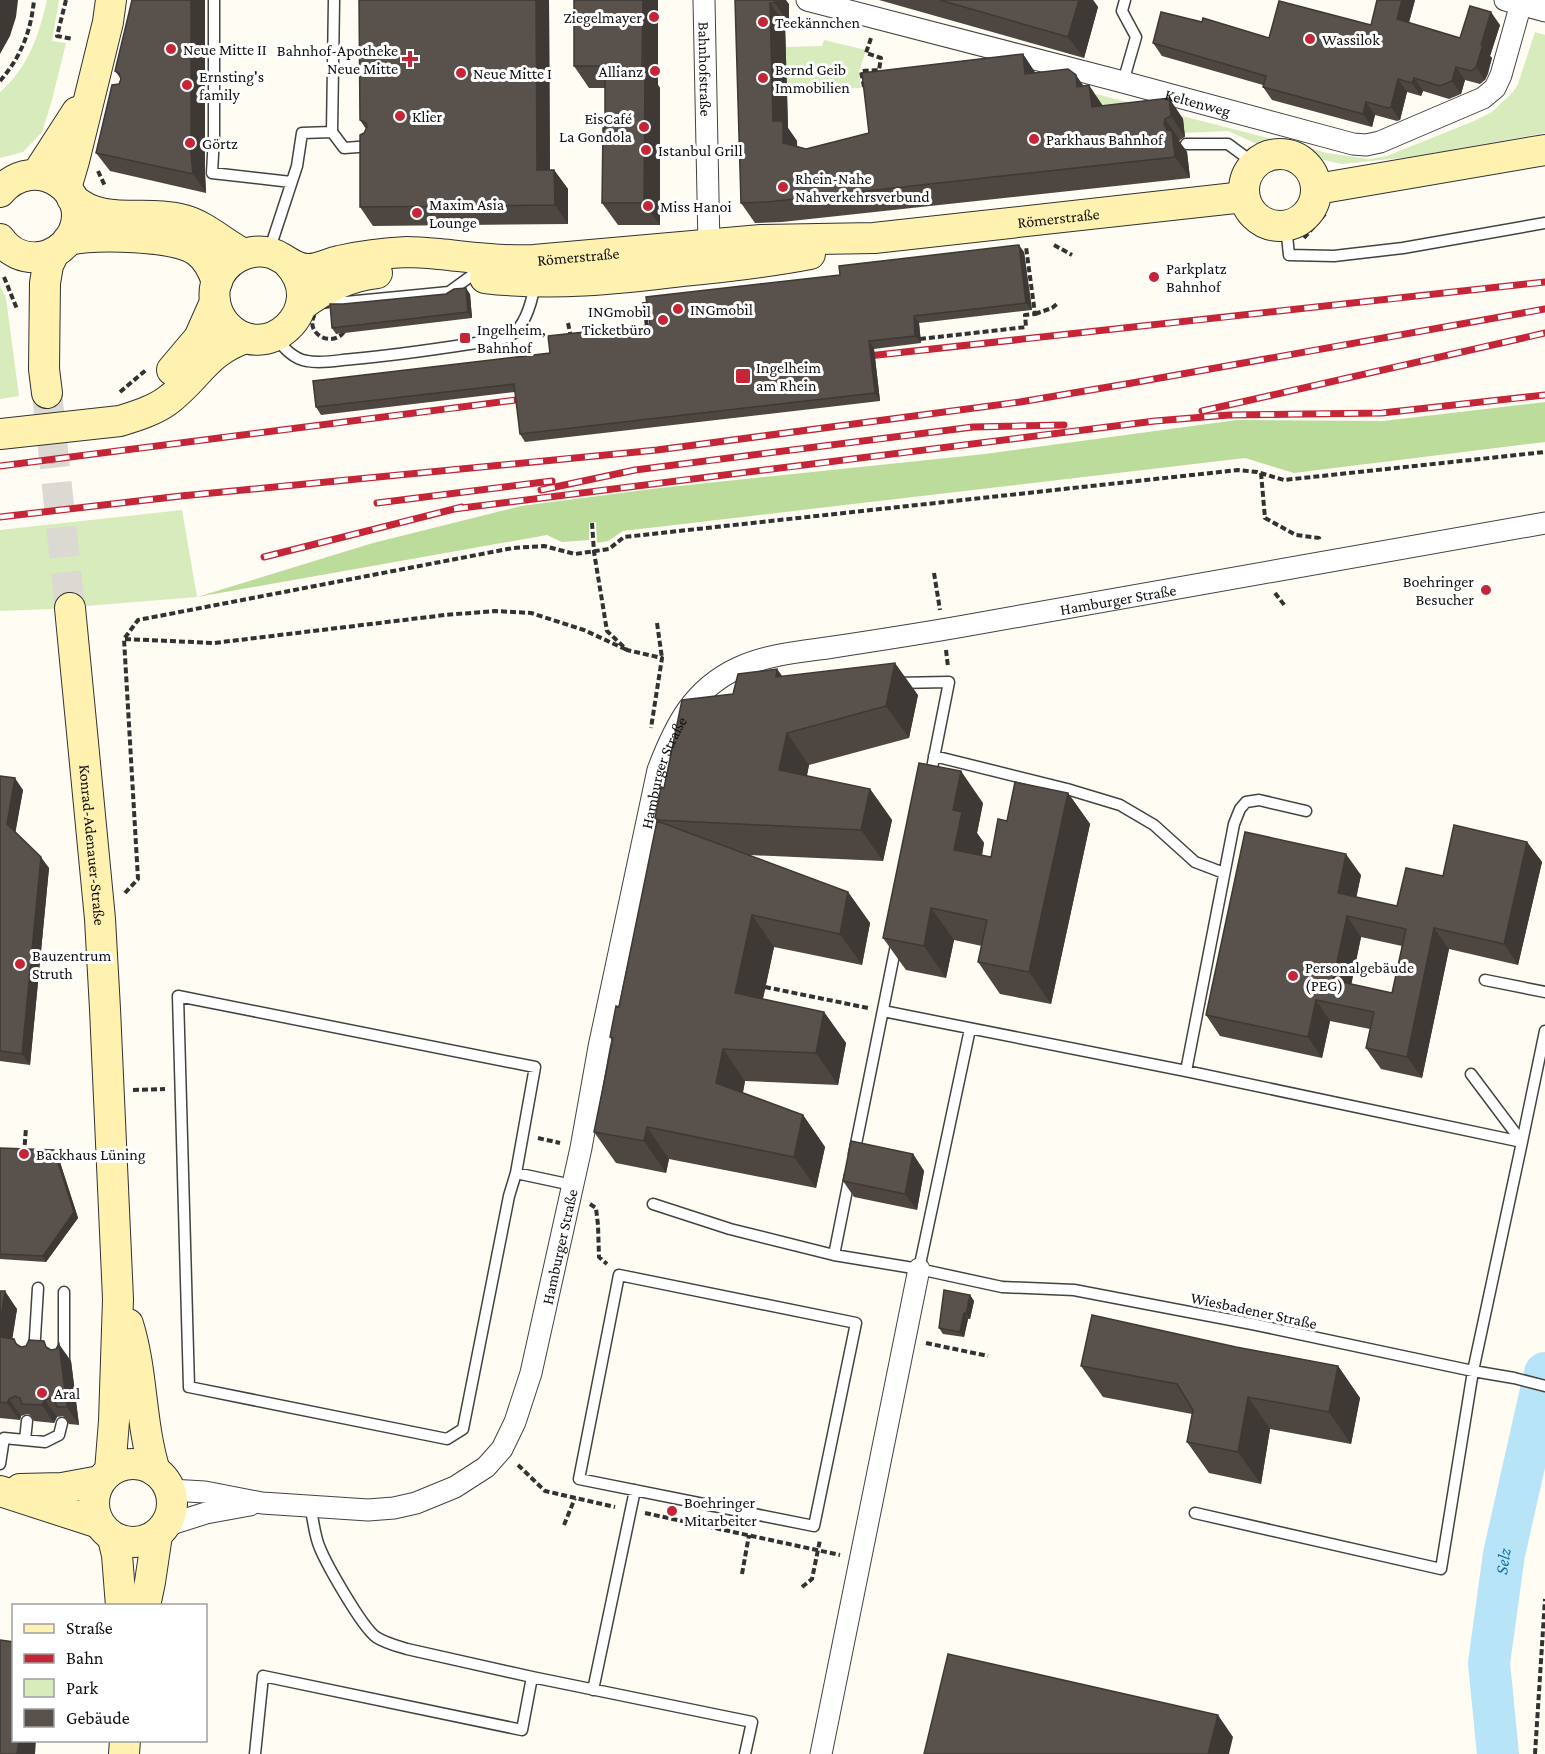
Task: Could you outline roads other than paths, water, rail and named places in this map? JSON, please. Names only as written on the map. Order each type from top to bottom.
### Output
[{"type":"main road","points":[[5,254],[25,285],[46,381],[45,284],[48,265],[75,227],[76,220],[69,193],[74,161],[95,90],[111,0]]},
{"type":"main road","points":[[1,189],[16,178],[37,174],[95,90]]},
{"type":"main road","points":[[1317,189],[1545,150]]},
{"type":"main road","points":[[1276,154],[1288,154],[1308,166],[1317,189],[1312,209],[1296,223],[1286,226],[1264,223],[1248,207],[1244,196],[1244,185],[1254,164],[1264,157],[1276,154]]},
{"type":"main road","name":"Römerstraße","points":[[37,174],[51,178],[78,204],[94,212],[184,220],[203,228],[222,242],[309,269],[338,261],[385,253],[411,252],[505,261],[535,271],[630,278],[763,263],[837,249],[874,238]]},
{"type":"main road","name":"Römerstraße","points":[[311,307],[342,281],[372,274],[410,272],[471,276],[535,271],[709,245],[782,240],[874,238],[1244,196]]},
{"type":"main road","points":[[5,254],[36,257],[94,236],[160,240],[181,244],[192,248],[204,257],[212,268],[219,315],[227,327],[239,335],[260,337]]},
{"type":"main road","points":[[0,434],[120,421],[153,410],[180,390],[214,354],[233,342],[260,337],[290,327],[297,317],[311,307],[296,274],[268,257],[227,265],[223,270],[199,338],[192,349],[151,394],[130,411],[102,422]]},
{"type":"main road","name":"Konrad-Adenauer-Straße","points":[[70,608],[100,918],[118,1299],[114,1421],[105,1476]]},
{"type":"main road","name":"Konrad-Adenauer-Straße","points":[[118,1299],[136,1352],[148,1450],[162,1480]]},
{"type":"main road","points":[[0,1490],[85,1485],[123,1465],[131,1464],[143,1466],[162,1480],[172,1503],[171,1515],[161,1530],[145,1604]]},
{"type":"main road","points":[[105,1476],[94,1495],[95,1513],[106,1530],[117,1555],[121,1604]]},
{"type":"main road","points":[[0,1490],[134,1543],[146,1540],[161,1530]]},
{"type":"street","name":"Bahnhofstraße","points":[[704,0],[709,245]]},
{"type":"street","name":"Keltenweg","points":[[807,0],[1353,144],[1366,145],[1380,142],[1483,98],[1495,88],[1501,75],[1516,2]]},
{"type":"street","points":[[1516,2],[1545,11]]},
{"type":"street","name":"Hamburger Straße","points":[[162,1480],[205,1492],[262,1503],[368,1510],[394,1508],[416,1503],[455,1487],[486,1467],[502,1449],[515,1422],[531,1373],[658,770],[670,738],[687,709],[701,692],[721,677],[739,667],[792,653],[954,628],[1545,524]]},
{"type":"street","points":[[821,1754],[919,1269]]},
{"type":"street","name":"Hamburger Straße","points":[[161,1530],[206,1513],[262,1503]]},
{"type":"lane","points":[[214,0],[212,173],[291,182]]},
{"type":"lane","points":[[334,0],[332,132],[344,148],[373,146]]},
{"type":"lane","points":[[1123,82],[1136,37],[1122,11],[1125,0]]},
{"type":"lane","points":[[268,257],[297,166],[302,133],[332,132]]},
{"type":"lane","points":[[1186,144],[1228,144],[1254,164]]},
{"type":"lane","points":[[1286,226],[1289,255],[1334,256],[1403,248],[1545,223]]},
{"type":"lane","points":[[260,337],[298,358],[317,362],[368,358],[496,340],[510,336],[523,320],[532,300],[535,271]]},
{"type":"lane","points":[[890,683],[949,682],[927,791]]},
{"type":"lane","points":[[934,756],[1067,789],[1120,805],[1154,825],[1195,862],[1224,873]]},
{"type":"lane","points":[[1186,1071],[1224,873],[1234,825],[1240,809],[1246,802],[1258,800],[1306,811]]},
{"type":"lane","points":[[834,1255],[899,930]]},
{"type":"lane","points":[[1485,980],[1545,992]]},
{"type":"lane","points":[[178,996],[535,1068],[516,1173],[509,1196],[463,1429],[447,1439],[189,1386],[178,996]]},
{"type":"lane","points":[[883,1011],[1186,1071],[1522,1142]]},
{"type":"lane","points":[[919,1269],[970,1029]]},
{"type":"lane","points":[[1195,1513],[1442,1569],[1473,1371],[1544,1037]]},
{"type":"lane","points":[[1471,1074],[1522,1142]]},
{"type":"lane","points":[[516,1173],[572,1185]]},
{"type":"lane","name":"Wiesbadener Straße","points":[[653,1204],[730,1229],[834,1255],[919,1269],[1002,1287],[1074,1290],[1252,1324],[1545,1386]]},
{"type":"lane","points":[[619,1275],[856,1323],[814,1526],[635,1490],[579,1479],[619,1275]]},
{"type":"lane","points":[[34,1357],[38,1288]]},
{"type":"lane","points":[[64,1292],[64,1360]]},
{"type":"lane","points":[[25,1440],[27,1420]]},
{"type":"lane","points":[[0,1464],[4,1438],[45,1442],[59,1435],[62,1423]]},
{"type":"lane","points":[[593,1690],[635,1490]]},
{"type":"lane","points":[[310,1506],[318,1542],[326,1563],[367,1627],[376,1637],[407,1649],[752,1722],[745,1754]]},
{"type":"lane","points":[[255,1754],[263,1676],[522,1730],[531,1677]]},
{"type":"waterway","name":"Selz","points":[[1498,1754],[1489,1663],[1504,1554],[1545,1373]]},
{"type":"tunnel","points":[[47,393],[70,608]]},
{"type":"railway","points":[[859,357],[1545,282]]},
{"type":"railway","points":[[0,517],[181,496],[657,450],[1020,402],[1545,309]]},
{"type":"railway","points":[[1202,411],[1545,333]]},
{"type":"railway","points":[[454,509],[1155,421],[1229,415],[1382,413],[1545,395]]},
{"type":"railway","points":[[0,466],[532,398]]},
{"type":"railway","points":[[541,490],[635,470],[973,427],[1064,425]]},
{"type":"railway","points":[[377,503],[552,481]]},
{"type":"railway","points":[[264,557],[462,507]]},
{"type":"place","name":"Ziegelmayer","points":[[654,17]]},
{"type":"place","name":"Teekännchen","points":[[763,22]]},
{"type":"place","name":"Wassilok","points":[[1310,39]]},
{"type":"place","name":"Neue Mitte II","points":[[171,49]]},
{"type":"place","name":"Bahnhof-Apotheke Neue Mitte","points":[[410,59]]},
{"type":"place","name":"Allianz","points":[[655,71]]},
{"type":"place","name":"Neue Mitte I","points":[[461,73]]},
{"type":"place","name":"Bernd Geib Immobilien","points":[[763,78]]},
{"type":"place","name":"Ernsting's family","points":[[187,85]]},
{"type":"place","name":"Klier","points":[[400,116]]},
{"type":"place","name":"EisCafé La Gondola","points":[[644,127]]},
{"type":"place","name":"Parkhaus Bahnhof","points":[[1034,139]]},
{"type":"place","name":"Görtz","points":[[190,143]]},
{"type":"place","name":"Istanbul Grill","points":[[646,150]]},
{"type":"place","name":"Rhein-Nahe Nahverkehrsverbund","points":[[783,187]]},
{"type":"place","name":"Miss Hanoi","points":[[648,206]]},
{"type":"place","name":"Maxim Asia Lounge","points":[[417,213]]},
{"type":"place","name":"Parkplatz Bahnhof","points":[[1154,277]]},
{"type":"place","name":"INGmobil","points":[[678,309]]},
{"type":"place","name":"INGmobil Ticketbüro","points":[[663,320]]},
{"type":"place","name":"Ingelheim, Bahnhof","points":[[465,338]]},
{"type":"place","name":"Ingelheim am Rhein","points":[[743,376]]},
{"type":"place","name":"Boehringer Besucher","points":[[1486,590]]},
{"type":"place","name":"Bauzentrum Struth","points":[[20,964]]},
{"type":"place","name":"Personalgebäude (PEG)","points":[[1293,976]]},
{"type":"place","name":"Backhaus Lüning","points":[[24,1154]]},
{"type":"place","name":"Aral","points":[[42,1393]]},
{"type":"place","name":"Boehringer Mitarbeiter","points":[[672,1511]]}]
